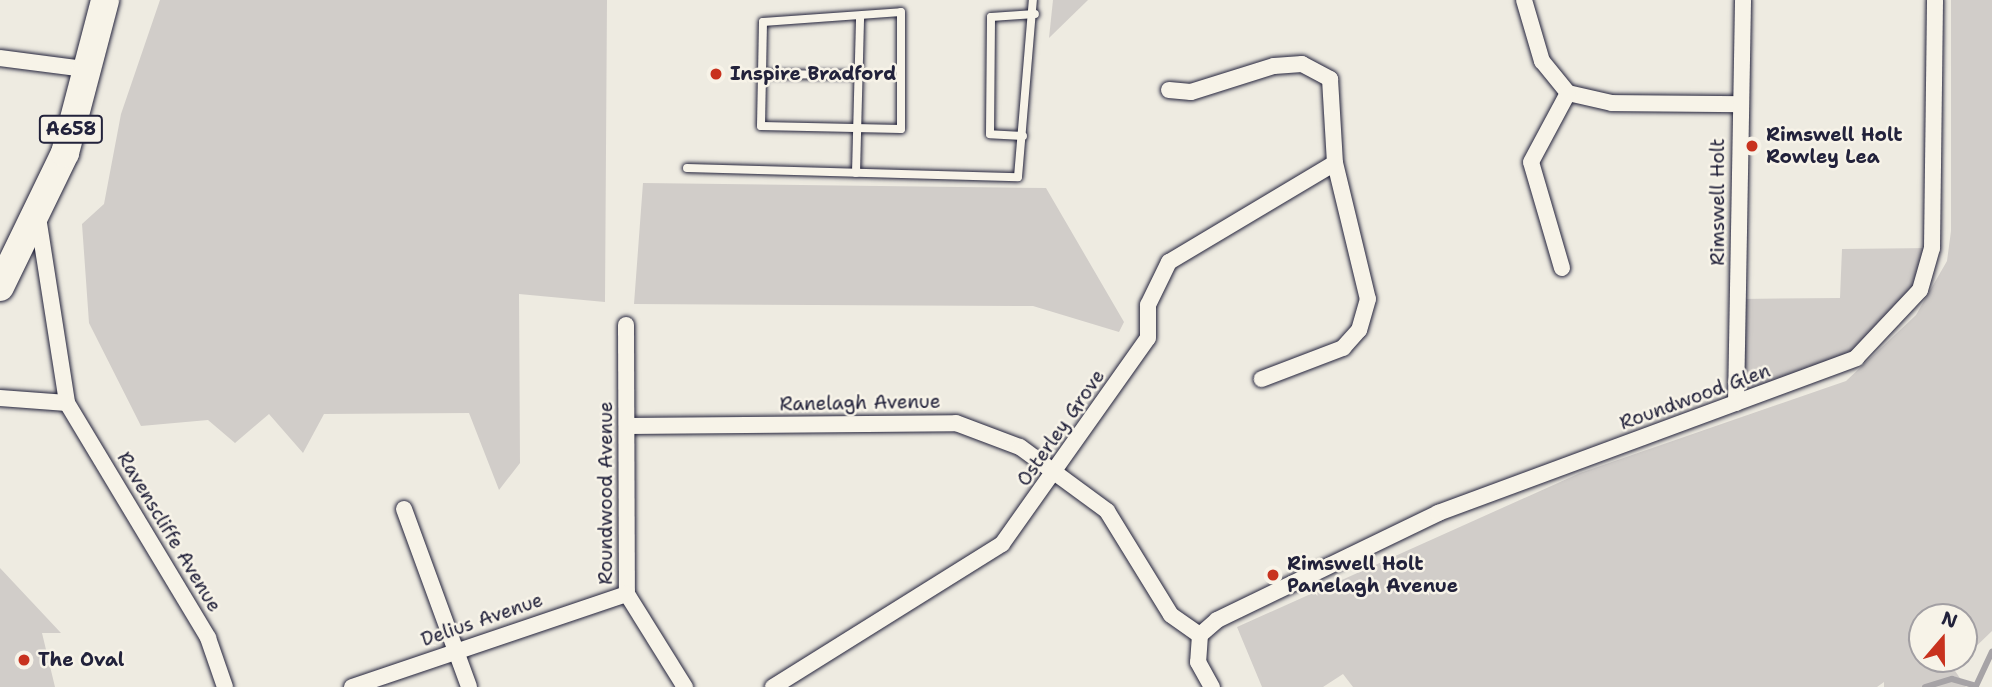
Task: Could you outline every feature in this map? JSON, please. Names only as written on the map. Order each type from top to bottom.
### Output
[{"type":"highway","name":"A658","points":[[0,288],[7,254],[38,217],[65,153],[105,0]]},
{"type":"street","points":[[1524,0],[1542,61],[1568,93],[1612,103],[1739,103]]},
{"type":"street","name":"Rimswell Holt","points":[[1736,403],[1739,103],[1743,0]]},
{"type":"street","name":"Roundwood Glen","points":[[1200,635],[1217,620],[1438,513],[1856,358],[1920,290],[1932,248],[1935,0]]},
{"type":"street","points":[[0,58],[85,69]]},
{"type":"street","points":[[1169,90],[1191,92],[1274,66],[1302,64],[1330,79],[1335,163],[1368,299],[1359,330],[1343,348],[1262,379]]},
{"type":"street","points":[[1562,268],[1531,162],[1568,93]]},
{"type":"street","name":"Osterley Grove","points":[[773,687],[1002,544],[1058,472],[1148,338],[1148,305],[1169,262],[1335,163]]},
{"type":"street","name":"Ravenscliffe Avenue","points":[[38,217],[67,403],[208,638],[225,687]]},
{"type":"street","name":"Roundwood Avenue","points":[[625,325],[627,594],[685,687]]},
{"type":"street","points":[[0,398],[67,403]]},
{"type":"street","name":"Ranelagh Avenue","points":[[627,426],[956,423],[1020,447],[1058,472],[1107,511],[1171,615],[1200,635]]},
{"type":"street","points":[[404,509],[469,687]]},
{"type":"street","name":"Delius Avenue","points":[[352,687],[627,594]]},
{"type":"street","points":[[1200,635],[1198,662],[1212,687]]},
{"type":"lane","points":[[687,167],[1018,177],[1035,14],[1033,0]]},
{"type":"lane","points":[[901,12],[901,129],[761,126],[763,22],[860,17],[901,12]]},
{"type":"lane","points":[[1023,136],[990,134],[992,17],[1035,14]]},
{"type":"lane","points":[[856,173],[860,17]]},
{"type":"lane","points":[[762,74],[858,75]]},
{"type":"shaded area","points":[[160,0],[607,0],[605,302],[519,294],[520,463],[499,490],[469,413],[324,414],[303,453],[269,414],[235,443],[208,420],[141,426],[89,323],[82,224],[104,204],[121,114]]},
{"type":"shaded area","points":[[1053,0],[1088,0],[1049,38]]},
{"type":"shaded area","points":[[1951,0],[1992,0],[1992,631],[1978,644],[1978,603],[1908,603],[1908,673],[1956,673],[1966,687],[1884,687],[1884,682],[1877,687],[1353,687],[1343,674],[1323,687],[1262,687],[1237,627],[1580,473],[1846,381],[1916,315],[1947,261],[1951,231]]},
{"type":"shaded area","points":[[643,183],[1046,188],[1124,322],[1119,332],[1033,306],[634,304]]},
{"type":"shaded area","points":[[1932,248],[1920,290],[1856,358],[1736,403],[1739,299],[1840,298],[1842,249]]},
{"type":"shaded area","name":"The Oval","points":[[0,568],[61,633],[42,633],[55,687],[0,687]]},
{"type":"waterway","points":[[1925,687],[1952,679],[1976,686],[1992,652]]},
{"type":"place","name":"Inspire Bradford","points":[[716,74]]},
{"type":"place","name":"Rimswell Holt Rowley Lea","points":[[1752,146]]},
{"type":"place","name":"Rimswell Holt Panelagh Avenue","points":[[1273,575]]},
{"type":"place","name":"The Oval","points":[[24,660]]}]
